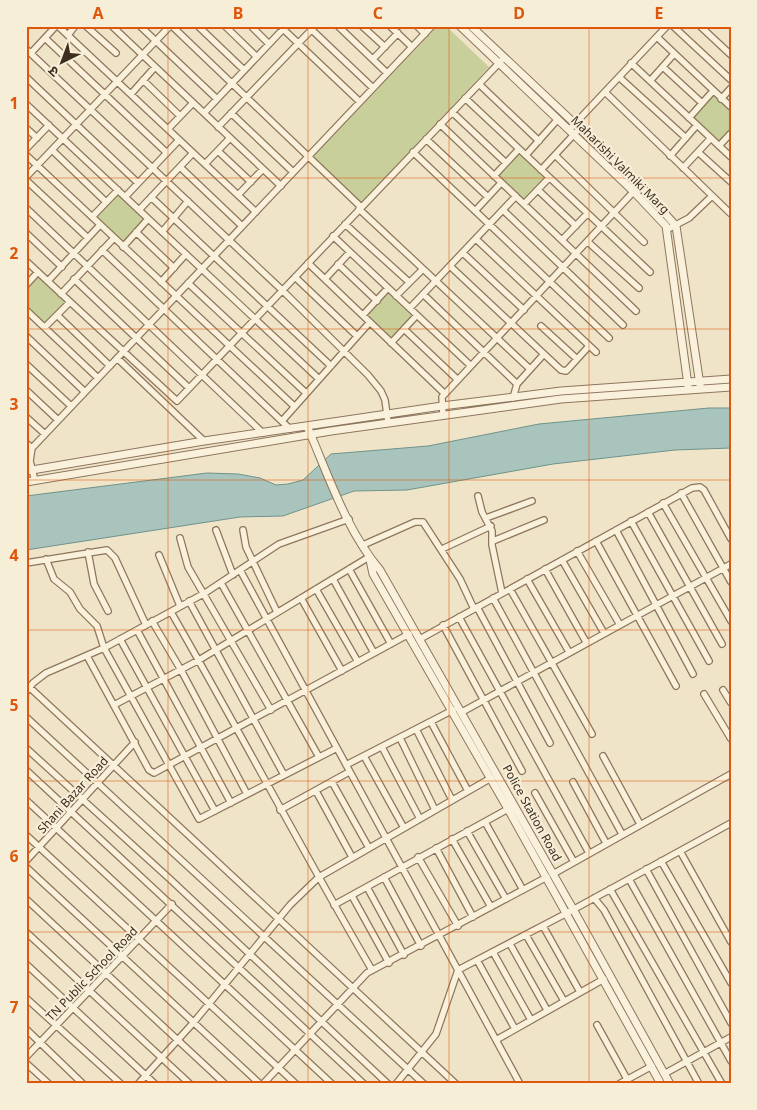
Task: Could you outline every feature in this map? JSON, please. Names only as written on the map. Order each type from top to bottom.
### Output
[{"type":"street","points":[[256,212],[57,26],[29,51],[344,350],[381,391],[385,400],[387,419]]},
{"type":"street","points":[[68,35],[76,26]]},
{"type":"street","points":[[86,26],[116,53]]},
{"type":"street","points":[[112,26],[281,186]]},
{"type":"street","points":[[140,26],[218,99]]},
{"type":"street","points":[[88,238],[26,178],[171,26],[530,369]]},
{"type":"street","points":[[198,26],[244,70]]},
{"type":"street","points":[[225,26],[257,57]]},
{"type":"street","points":[[251,26],[269,44]]},
{"type":"street","points":[[338,26],[387,73]]},
{"type":"street","points":[[362,26],[385,47]]},
{"type":"street","points":[[390,26],[412,47]]},
{"type":"street","points":[[417,26],[425,34]]},
{"type":"street","points":[[34,481],[29,471],[30,456],[32,448],[44,434],[432,26]]},
{"type":"street","name":"Maharishi Valmiki Marg","points":[[460,26],[501,60],[574,129],[668,229],[689,390]]},
{"type":"street","name":"Maharishi Valmiki Marg","points":[[470,26],[558,119],[574,129],[640,185],[676,226],[700,385]]},
{"type":"street","points":[[541,170],[604,92],[667,26]]},
{"type":"street","points":[[673,26],[731,80]]},
{"type":"street","points":[[700,26],[731,55]]},
{"type":"street","points":[[204,113],[283,27],[298,44],[360,102]]},
{"type":"street","points":[[218,127],[313,28],[373,88]]},
{"type":"street","points":[[373,60],[398,33]]},
{"type":"street","points":[[656,37],[731,107]]},
{"type":"street","points":[[45,38],[167,153]]},
{"type":"street","points":[[650,81],[674,54]]},
{"type":"street","points":[[26,261],[177,401],[501,60]]},
{"type":"street","points":[[631,63],[731,157]]},
{"type":"street","points":[[131,94],[155,67]]},
{"type":"street","points":[[663,67],[702,104]]},
{"type":"street","points":[[26,77],[138,184]]},
{"type":"street","points":[[619,77],[686,138]]},
{"type":"street","points":[[143,80],[180,116]]},
{"type":"street","points":[[479,84],[538,141]]},
{"type":"street","points":[[722,99],[731,88]]},
{"type":"street","points":[[689,118],[713,91]]},
{"type":"street","points":[[604,92],[731,214]]},
{"type":"street","points":[[465,98],[601,228],[650,272]]},
{"type":"street","points":[[168,129],[193,103]]},
{"type":"street","points":[[26,104],[319,379]]},
{"type":"street","points":[[452,112],[506,163]]},
{"type":"street","points":[[231,114],[293,172]]},
{"type":"street","points":[[526,155],[558,119]]},
{"type":"street","points":[[440,124],[636,311]]},
{"type":"street","points":[[26,150],[49,125]]},
{"type":"street","points":[[670,156],[697,126]]},
{"type":"street","points":[[26,128],[37,138]]},
{"type":"street","points":[[719,146],[731,133]]},
{"type":"street","points":[[206,164],[230,138]]},
{"type":"street","points":[[683,168],[711,138]]},
{"type":"street","points":[[426,139],[488,197]]},
{"type":"street","points":[[125,197],[179,140]]},
{"type":"street","points":[[494,176],[519,149]]},
{"type":"street","points":[[52,150],[106,202]]},
{"type":"street","points":[[218,151],[251,182]]},
{"type":"street","points":[[413,152],[609,338]]},
{"type":"street","points":[[698,152],[731,182]]},
{"type":"street","points":[[139,210],[193,153]]},
{"type":"street","points":[[26,155],[294,406]]},
{"type":"street","points":[[555,155],[644,242]]},
{"type":"street","points":[[180,167],[242,226]]},
{"type":"street","points":[[238,195],[263,169]]},
{"type":"street","points":[[524,204],[550,178]]},
{"type":"street","points":[[475,211],[501,183]]},
{"type":"street","points":[[443,415],[441,400],[445,394],[640,185]]},
{"type":"street","points":[[92,217],[118,190]]},
{"type":"street","points":[[538,190],[576,226]]},
{"type":"street","points":[[410,308],[516,196]]},
{"type":"street","points":[[668,229],[696,213],[712,196]]},
{"type":"street","points":[[151,197],[331,366]]},
{"type":"street","points":[[162,232],[188,201]]},
{"type":"street","points":[[26,208],[263,433]]},
{"type":"street","points":[[503,210],[623,325]]},
{"type":"street","points":[[562,240],[587,214]]},
{"type":"street","points":[[123,246],[148,219]]},
{"type":"street","points":[[345,224],[409,282]]},
{"type":"street","points":[[48,281],[100,225]]},
{"type":"street","points":[[136,232],[174,268]]},
{"type":"street","points":[[26,233],[62,267]]},
{"type":"street","points":[[333,236],[471,366]]},
{"type":"street","points":[[61,294],[114,238]]},
{"type":"street","points":[[476,239],[596,352]]},
{"type":"street","points":[[588,242],[639,288]]},
{"type":"street","points":[[102,250],[290,429]]},
{"type":"street","points":[[325,279],[350,252]]},
{"type":"street","points":[[462,253],[524,310]]},
{"type":"street","points":[[161,282],[186,254]]},
{"type":"street","points":[[308,263],[445,394]]},
{"type":"street","points":[[338,264],[377,300]]},
{"type":"street","points":[[450,266],[564,371],[589,346]]},
{"type":"street","points":[[396,296],[423,268]]},
{"type":"street","points":[[26,284],[38,272]]},
{"type":"street","points":[[295,276],[357,336]]},
{"type":"street","points":[[675,278],[684,278]]},
{"type":"street","points":[[74,280],[189,388]]},
{"type":"street","points":[[188,283],[306,393]]},
{"type":"street","points":[[363,315],[388,288]]},
{"type":"street","points":[[423,294],[517,384]]},
{"type":"street","points":[[45,327],[70,302]]},
{"type":"street","points":[[26,310],[98,378]]},
{"type":"street","points":[[57,315],[110,366]]},
{"type":"street","points":[[392,343],[417,315]]},
{"type":"street","points":[[282,421],[370,322]]},
{"type":"street","points":[[541,326],[577,359]]},
{"type":"street","points":[[404,329],[458,380]]},
{"type":"street","points":[[26,336],[85,392]]},
{"type":"street","points":[[513,398],[517,384],[544,354]]},
{"type":"street","points":[[117,358],[204,441]]},
{"type":"street","points":[[26,364],[71,406]]},
{"type":"street","points":[[29,471],[204,441],[307,426],[443,415],[561,399],[689,390],[700,385],[731,379]]},
{"type":"street","points":[[26,482],[310,434],[442,406],[561,391],[688,382],[700,385],[731,387]]},
{"type":"street","points":[[26,390],[58,420]]},
{"type":"street","points":[[26,418],[44,434]]},
{"type":"street","name":"Police Station Road","points":[[307,426],[340,504],[369,557],[373,574],[508,809],[550,876]]},
{"type":"street","points":[[235,437],[236,446]]},
{"type":"street","points":[[26,443],[32,448]]},
{"type":"street","points":[[141,452],[143,462]]},
{"type":"street","points":[[420,639],[696,486],[704,490],[731,539]]},
{"type":"street","points":[[681,493],[731,582]]},
{"type":"street","points":[[478,496],[491,526],[493,555],[502,593]]},
{"type":"street","points":[[486,518],[532,501]]},
{"type":"street","points":[[664,503],[731,621]]},
{"type":"street","points":[[648,512],[722,644]]},
{"type":"street","points":[[349,519],[290,538],[205,593],[104,648],[46,673],[27,688],[279,918],[456,1084]]},
{"type":"street","points":[[492,542],[544,520]]},
{"type":"street","points":[[363,545],[420,521],[426,524],[476,608],[550,743]]},
{"type":"street","points":[[631,521],[708,661]]},
{"type":"street","points":[[442,549],[491,526]]},
{"type":"street","points":[[216,530],[233,575]]},
{"type":"street","points":[[243,530],[244,542],[277,612]]},
{"type":"street","points":[[616,530],[693,674]]},
{"type":"street","points":[[180,538],[188,567],[205,593],[271,710]]},
{"type":"street","points":[[596,541],[676,686]]},
{"type":"street","points":[[26,563],[107,550],[112,553],[146,625]]},
{"type":"street","points":[[578,551],[620,625]]},
{"type":"street","points":[[88,552],[94,584],[108,611]]},
{"type":"street","points":[[159,554],[180,606]]},
{"type":"street","points":[[114,705],[199,660],[369,557]]},
{"type":"street","name":"Police Station Road","points":[[369,557],[380,570],[462,712],[550,876],[670,1084]]},
{"type":"street","points":[[46,559],[54,579],[70,592],[80,609],[97,626],[104,648],[168,767],[199,819],[337,748]]},
{"type":"street","points":[[562,560],[604,633]]},
{"type":"street","points":[[462,712],[586,642],[731,564]]},
{"type":"street","points":[[349,569],[391,644]]},
{"type":"street","points":[[545,569],[586,642]]},
{"type":"street","points":[[240,570],[268,618],[305,691],[520,1084]]},
{"type":"street","points":[[333,579],[374,653]]},
{"type":"street","points":[[527,579],[569,652]]},
{"type":"street","points":[[222,583],[320,757]]},
{"type":"street","points":[[316,589],[358,662]]},
{"type":"street","points":[[510,589],[592,734]]},
{"type":"street","points":[[301,598],[342,671]]},
{"type":"street","points":[[493,598],[622,834]]},
{"type":"street","points":[[189,601],[217,649],[284,775]]},
{"type":"street","points":[[171,612],[238,728],[280,810],[372,970]]},
{"type":"street","points":[[459,617],[590,853]]},
{"type":"street","points":[[152,621],[181,670],[247,794]]},
{"type":"street","points":[[443,625],[522,771]]},
{"type":"street","points":[[137,630],[231,803]]},
{"type":"street","points":[[87,656],[151,772],[156,773],[409,634]]},
{"type":"street","points":[[120,639],[215,812]]},
{"type":"street","points":[[723,690],[731,703]]},
{"type":"street","points":[[704,694],[731,740]]},
{"type":"street","points":[[346,765],[452,710]]},
{"type":"street","points":[[26,716],[424,1084]]},
{"type":"street","points":[[431,722],[468,791]]},
{"type":"street","points":[[416,729],[452,800]]},
{"type":"street","points":[[400,738],[435,810]]},
{"type":"street","name":"Shani Bazar Road","points":[[26,861],[73,812],[135,742]]},
{"type":"street","points":[[382,747],[420,818]]},
{"type":"street","points":[[26,748],[171,880],[388,1084]]},
{"type":"street","points":[[364,756],[404,828]]},
{"type":"street","points":[[603,756],[640,824]]},
{"type":"street","points":[[26,770],[364,1084]]},
{"type":"street","points":[[280,810],[349,772]]},
{"type":"street","points":[[26,867],[262,1084],[353,987],[372,970],[404,955],[550,876],[731,774]]},
{"type":"street","points":[[138,1084],[179,1040],[240,968],[279,918],[318,876],[491,778]]},
{"type":"street","points":[[332,782],[368,848]]},
{"type":"street","points":[[573,782],[606,843]]},
{"type":"street","points":[[316,791],[352,857]]},
{"type":"street","points":[[535,793],[574,862]]},
{"type":"street","points":[[26,800],[332,1084]]},
{"type":"street","points":[[334,905],[508,809]]},
{"type":"street","points":[[485,822],[523,890]]},
{"type":"street","points":[[396,1084],[423,1053],[436,1034],[458,970],[510,944],[731,823]]},
{"type":"street","points":[[468,831],[506,899]]},
{"type":"street","points":[[26,835],[296,1084]]},
{"type":"street","points":[[452,839],[491,907]]},
{"type":"street","points":[[436,848],[474,916]]},
{"type":"street","points":[[680,851],[731,942]]},
{"type":"street","points":[[418,857],[458,926]]},
{"type":"street","points":[[661,861],[731,983]]},
{"type":"street","points":[[646,869],[731,1023]]},
{"type":"street","points":[[384,877],[421,946]]},
{"type":"street","points":[[628,879],[731,1061]]},
{"type":"street","points":[[367,887],[404,955]]},
{"type":"street","points":[[610,889],[722,1084]]},
{"type":"street","points":[[352,896],[388,963]]},
{"type":"street","points":[[594,898],[604,910],[699,1084]]},
{"type":"street","points":[[26,899],[226,1084]]},
{"type":"street","name":"TN Public School Road","points":[[26,1057],[172,904]]},
{"type":"street","name":"Police Station Road","points":[[570,911],[604,979],[661,1084]]},
{"type":"street","points":[[543,926],[580,992]]},
{"type":"street","points":[[26,932],[190,1084]]},
{"type":"street","points":[[526,935],[564,1001]]},
{"type":"street","points":[[510,944],[547,1010]]},
{"type":"street","points":[[493,952],[531,1020]]},
{"type":"street","points":[[477,960],[515,1029]]},
{"type":"street","points":[[26,964],[155,1084]]},
{"type":"street","points":[[496,1040],[604,979]]},
{"type":"street","points":[[26,998],[121,1084]]},
{"type":"street","points":[[597,1025],[627,1079]]},
{"type":"street","points":[[26,1029],[83,1084]]},
{"type":"street","points":[[664,1074],[731,1037]]},
{"type":"street","points":[[26,1063],[49,1084]]},
{"type":"street","points":[[619,1084],[652,1066]]},
{"type":"green space","points":[[438,26],[446,26],[489,67],[361,203],[313,157]]},
{"type":"green space","points":[[713,94],[731,110],[731,131],[720,143],[692,116]]},
{"type":"green space","points":[[518,152],[546,178],[525,201],[497,175]]},
{"type":"green space","points":[[117,193],[145,219],[124,242],[96,216]]},
{"type":"green space","points":[[38,276],[66,302],[45,325],[26,307],[26,289]]},
{"type":"green space","points":[[386,291],[414,318],[392,340],[364,314]]},
{"type":"water","points":[[709,408],[731,408],[731,448],[675,450],[553,464],[407,490],[354,491],[283,516],[240,517],[26,550],[26,496],[207,473],[238,474],[260,478],[276,485],[288,484],[303,480],[331,454],[428,446],[539,424]]}]
